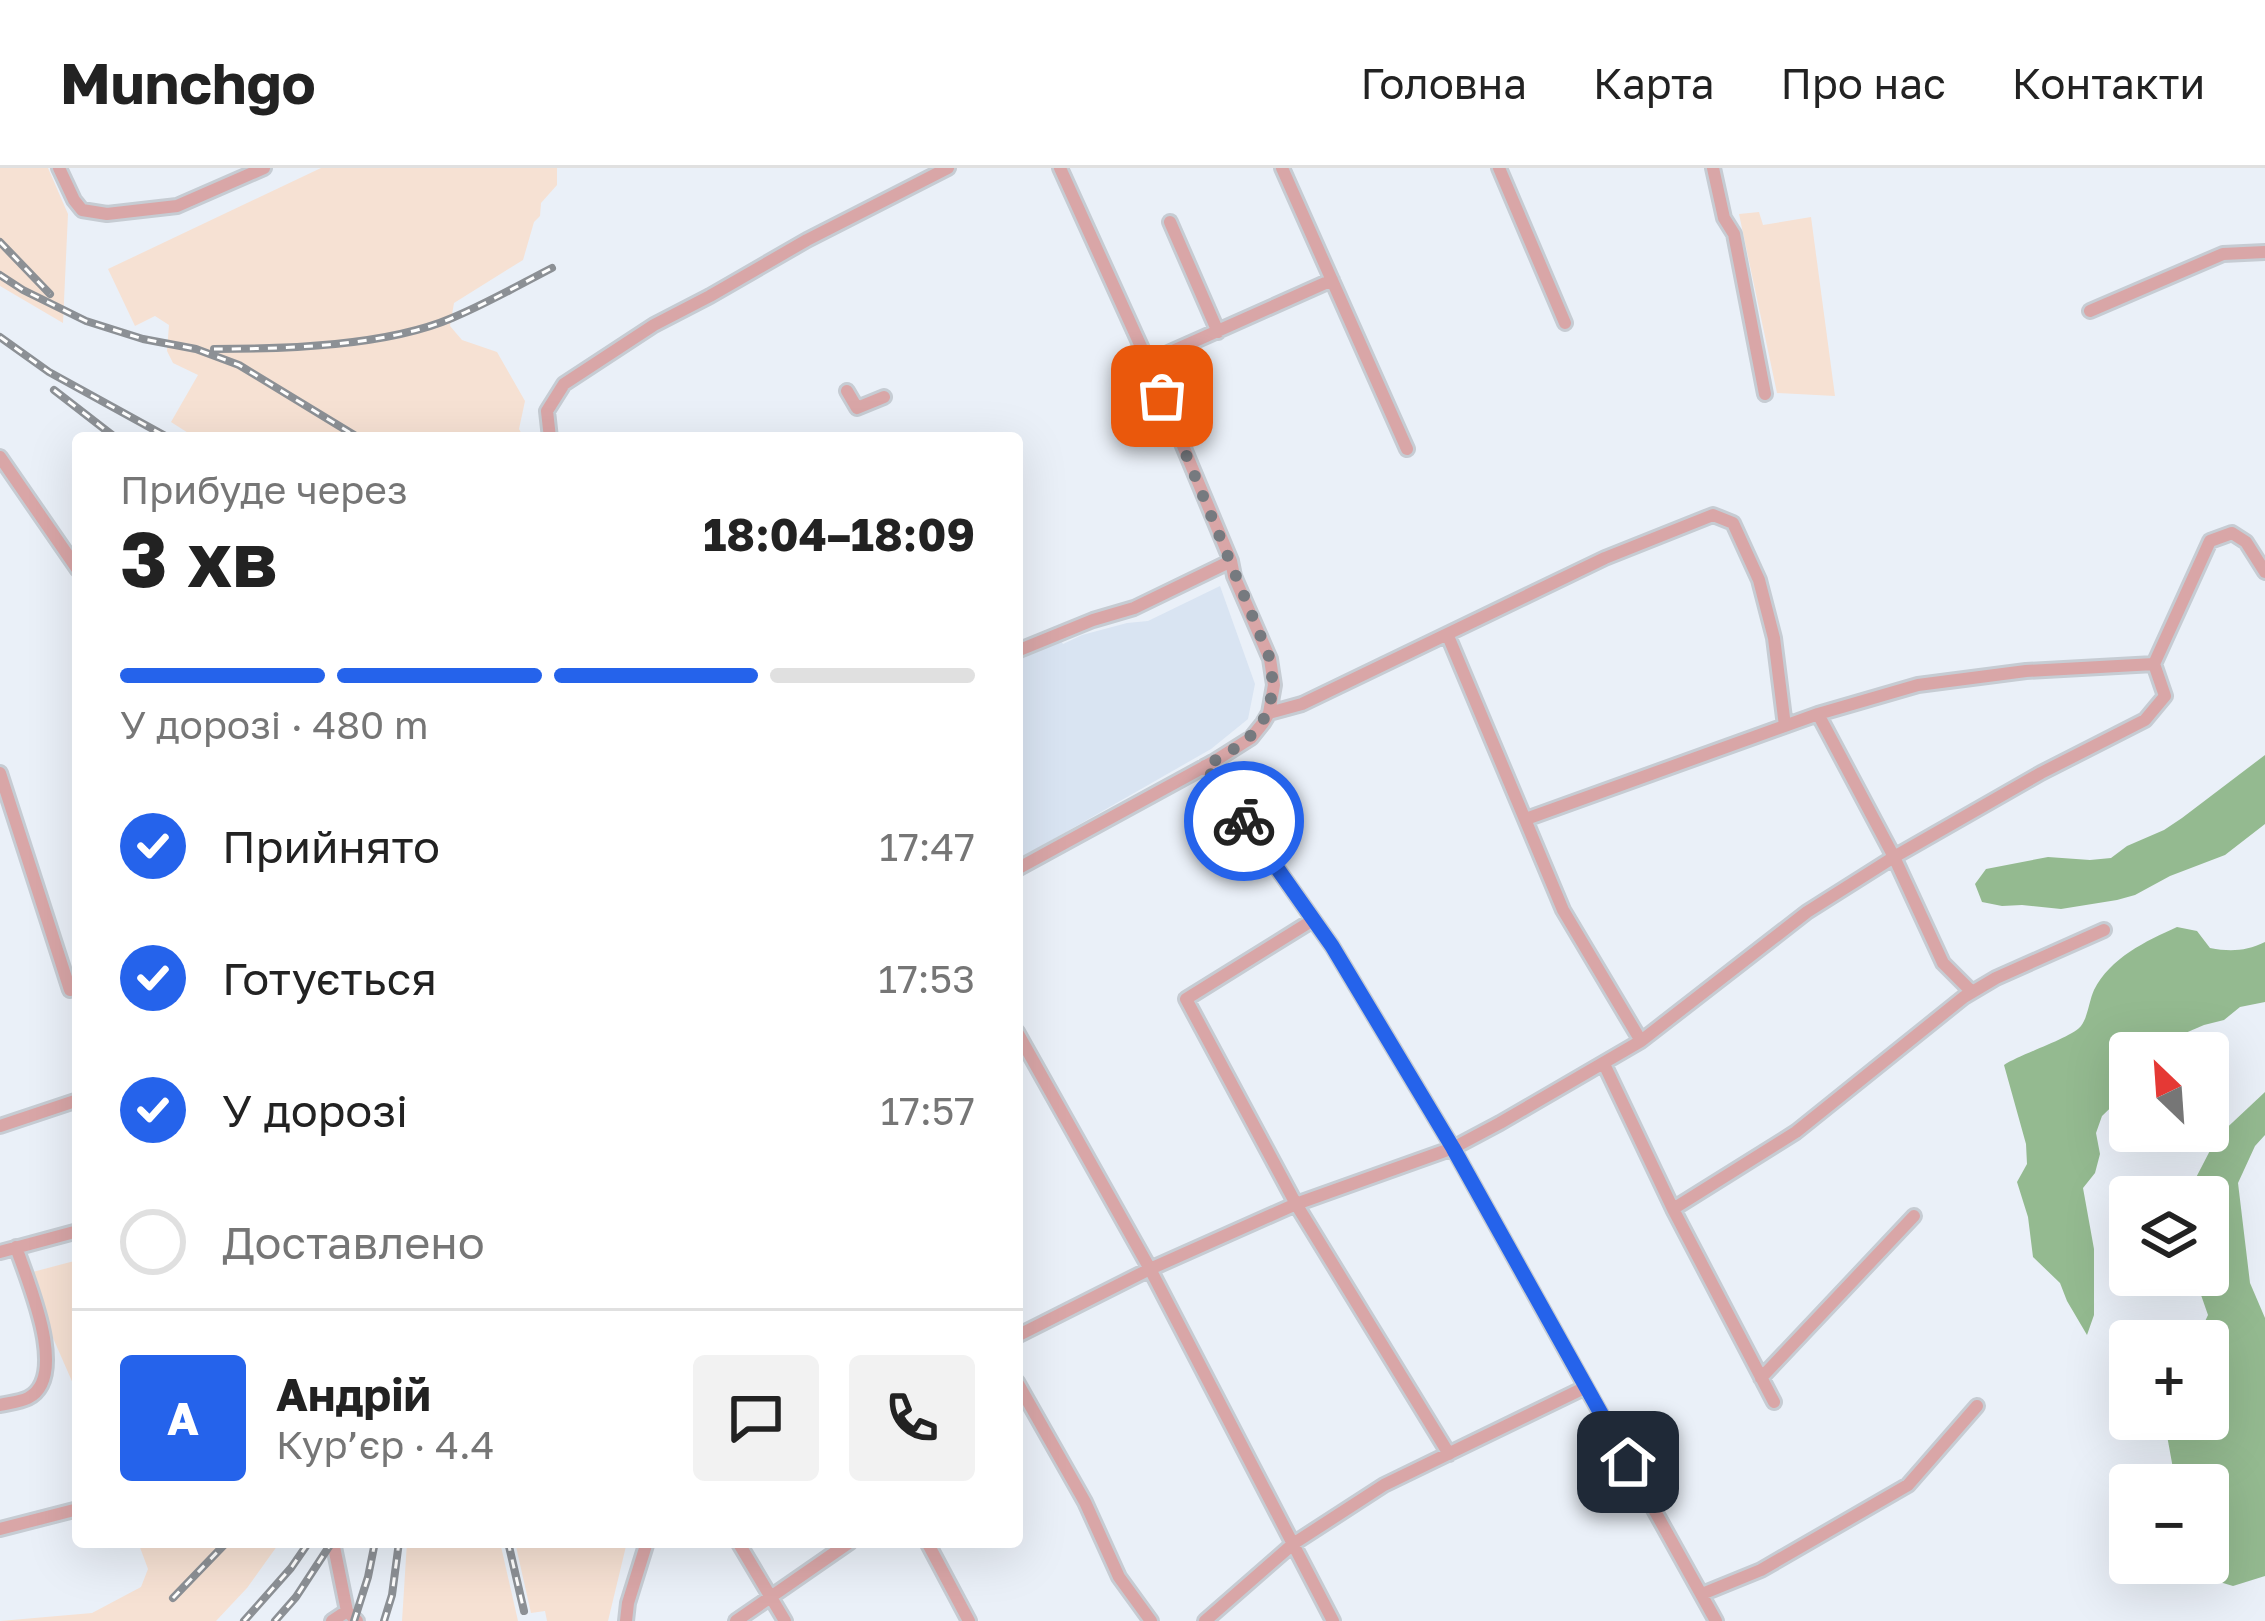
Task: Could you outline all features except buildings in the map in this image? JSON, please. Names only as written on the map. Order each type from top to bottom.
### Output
[{"type":"street","points":[[59,168],[82,210],[107,214],[177,206],[264,168]]},
{"type":"street","points":[[548,432],[547,410],[565,384],[581,373],[752,270],[948,168]]},
{"type":"street","points":[[1023,866],[1251,738],[1269,713],[1274,685],[1270,659],[1231,561],[1060,168]]},
{"type":"street","points":[[1282,168],[1407,448]]},
{"type":"street","points":[[1499,168],[1565,323]]},
{"type":"street","points":[[1713,168],[1724,218],[1734,234],[1765,394]]},
{"type":"street","points":[[1170,223],[1218,332]]},
{"type":"street","points":[[2090,310],[2223,254],[2265,253]]},
{"type":"street","points":[[1148,362],[1331,280]]},
{"type":"street","points":[[847,391],[856,408],[884,397]]},
{"type":"street","points":[[0,457],[72,561]]},
{"type":"street","points":[[1269,713],[1302,704],[1605,558],[1712,515],[1733,523],[1759,580],[1774,638],[1785,726]]},
{"type":"street","points":[[1023,1333],[1296,1204],[1453,1148],[1604,1064],[1641,1041],[1807,913],[1894,857],[2144,720],[2165,696],[2154,664],[2210,541],[2232,533],[2246,542],[2265,572]]},
{"type":"street","points":[[1023,649],[1134,608],[1231,561]]},
{"type":"street","points":[[1448,636],[1563,910],[1641,1041]]},
{"type":"street","points":[[1526,819],[1785,726],[1918,685],[2026,670],[2154,664]]},
{"type":"street","points":[[1818,715],[1894,857],[1943,963],[1972,992]]},
{"type":"street","points":[[1205,766],[1313,920],[1453,1148],[1716,1621]]},
{"type":"street","points":[[0,772],[70,990]]},
{"type":"street","points":[[1313,920],[1186,999],[1296,1204],[1449,1454]]},
{"type":"street","points":[[1673,1209],[1796,1132],[1972,992],[2104,930]]},
{"type":"street","points":[[1023,1043],[1150,1269],[1333,1621]]},
{"type":"street","points":[[1604,1064],[1774,1402]]},
{"type":"street","points":[[0,1126],[72,1102]]},
{"type":"street","points":[[1761,1378],[1914,1216]]},
{"type":"street","points":[[0,1252],[72,1233]]},
{"type":"street","points":[[0,1405],[30,1398],[42,1384],[46,1366],[45,1336],[16,1247]]},
{"type":"street","points":[[1205,1621],[1293,1544],[1384,1486],[1586,1387]]},
{"type":"street","points":[[1023,1393],[1085,1502],[1119,1577],[1150,1621]]},
{"type":"street","points":[[1702,1594],[1761,1570],[1908,1485],[1977,1406]]},
{"type":"street","points":[[0,1529],[72,1511]]},
{"type":"street","points":[[332,1621],[352,1616],[335,1548]]},
{"type":"street","points":[[626,1621],[645,1548]]},
{"type":"street","points":[[742,1548],[785,1621]]},
{"type":"street","points":[[736,1621],[842,1548]]},
{"type":"street","points":[[930,1548],[969,1621]]},
{"type":"shaded area","points":[[0,168],[48,168],[68,214],[63,323],[0,286]]},
{"type":"shaded area","points":[[321,168],[557,168],[557,185],[541,203],[523,260],[454,303],[450,326],[462,340],[497,352],[525,401],[521,432],[187,432],[171,422],[198,375],[173,363],[167,351],[169,325],[155,316],[135,326],[108,269]]},
{"type":"shaded area","points":[[1759,212],[1763,225],[1811,217],[1835,396],[1777,393],[1739,214]]},
{"type":"shaded area","points":[[1220,586],[1255,684],[1248,719],[1211,749],[1023,857],[1023,654],[1060,639],[1063,644],[1082,635],[1148,621]]},
{"type":"shaded area","points":[[72,1262],[72,1381],[46,1322],[29,1273]]},
{"type":"shaded area","points":[[140,1548],[276,1548],[216,1621],[0,1621],[92,1613],[141,1587],[148,1569]]},
{"type":"shaded area","points":[[407,1548],[501,1548],[518,1621],[402,1621]]},
{"type":"shaded area","points":[[516,1548],[626,1548],[608,1621],[547,1621],[545,1611],[531,1613]]},
{"type":"green space","points":[[2265,755],[2265,824],[2225,855],[2117,900],[2061,909],[1982,902],[1975,884],[1986,869],[2048,857],[2111,858],[2182,818]]},
{"type":"green space","points":[[2177,927],[2197,931],[2210,948],[2238,950],[2265,942],[2265,1002],[2240,1007],[2224,1020],[2188,1032],[2109,1032],[2109,1109],[2096,1133],[2100,1154],[2095,1173],[2083,1188],[2094,1249],[2094,1315],[2087,1335],[2060,1283],[2033,1257],[2017,1182],[2027,1164],[2026,1144],[2004,1065],[2081,1026],[2101,979],[2141,945]]},
{"type":"green space","points":[[2265,1092],[2265,1135],[2238,1183],[2250,1283],[2265,1318],[2265,1576],[2233,1586],[2226,1584],[2229,1464],[2172,1464],[2168,1440],[2229,1440],[2229,1320],[2206,1320],[2201,1296],[2229,1296],[2229,1176],[2197,1176],[2209,1152],[2229,1152],[2229,1126]]},
{"type":"railway","points":[[0,242],[50,294]]},
{"type":"railway","points":[[214,349],[303,347],[397,335],[465,313],[552,268]]},
{"type":"railway","points":[[0,275],[86,321],[239,365],[349,432]]},
{"type":"railway","points":[[0,337],[49,372],[158,432]]},
{"type":"railway","points":[[54,390],[108,432]]},
{"type":"railway","points":[[173,1598],[221,1548]]},
{"type":"railway","points":[[244,1621],[305,1548]]},
{"type":"railway","points":[[275,1621],[328,1548]]},
{"type":"railway","points":[[354,1621],[374,1548]]},
{"type":"railway","points":[[384,1621],[398,1548]]},
{"type":"railway","points":[[509,1548],[524,1611]]},
{"type":"way so far","points":[[1162,396],[1270,659],[1274,685],[1263,723],[1251,738],[1205,766],[1244,821]]},
{"type":"route","points":[[1244,821],[1332,946],[1453,1148],[1628,1462]]}]
